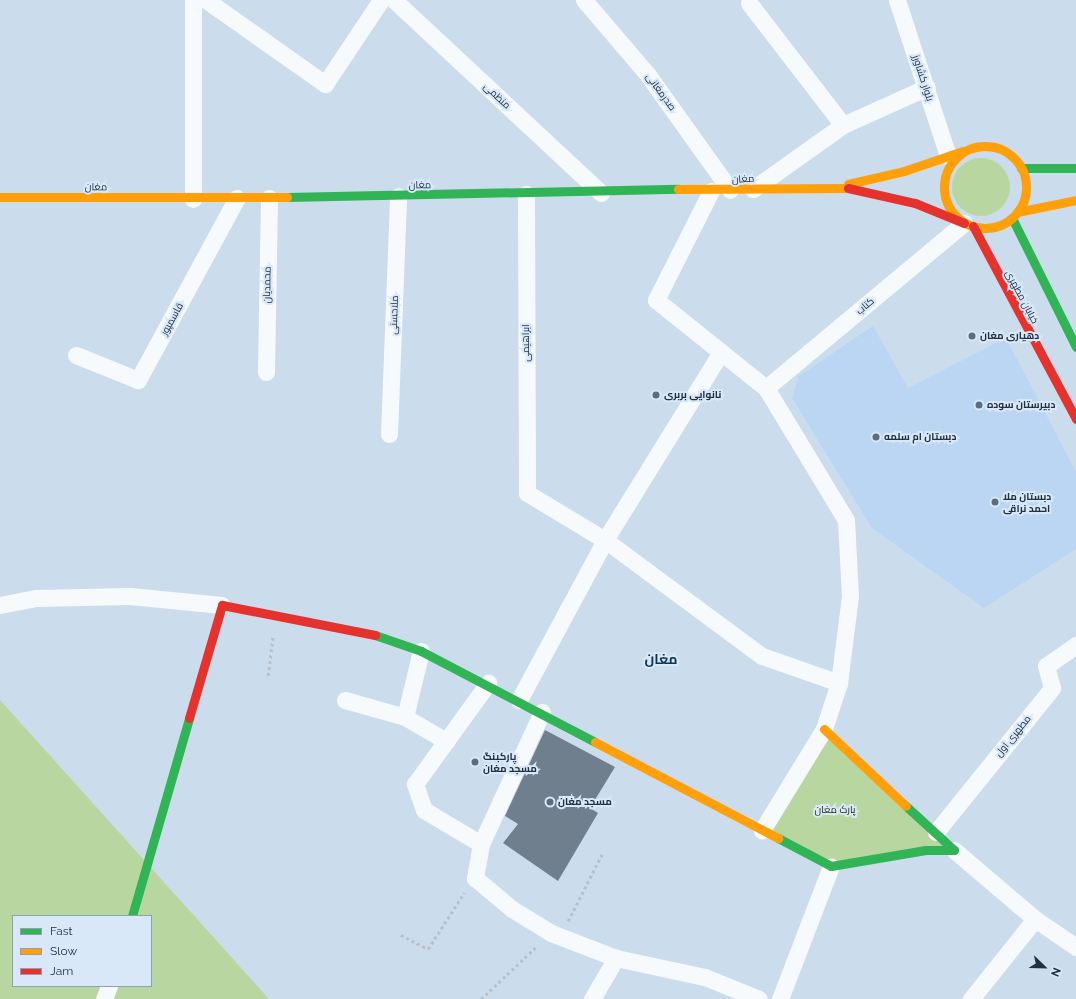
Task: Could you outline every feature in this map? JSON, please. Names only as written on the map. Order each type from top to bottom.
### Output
[{"type":"street","points":[[193,199],[194,0]]},
{"type":"street","points":[[206,0],[324,84],[381,0]]},
{"type":"street","name":"منظمی","points":[[394,0],[601,193]]},
{"type":"street","name":"صدرمغانی","points":[[584,0],[648,74],[730,190]]},
{"type":"street","name":"بلوار کشاورز","points":[[898,0],[948,156]]},
{"type":"street","points":[[749,3],[842,125]]},
{"type":"street","points":[[753,190],[842,125],[927,87]]},
{"type":"street","points":[[1014,215],[1026,190],[1021,168],[1004,150],[991,146],[965,150],[954,159],[943,186],[946,201],[968,225],[1000,225],[1014,215],[1076,200]]},
{"type":"street","name":"مغان","points":[[0,197],[193,199],[711,191],[840,186],[904,171],[965,150]]},
{"type":"street","points":[[1021,168],[1076,168]]},
{"type":"street","name":"مغان","points":[[840,186],[915,203],[968,225]]},
{"type":"street","points":[[711,191],[656,300],[766,388],[846,520],[850,596],[839,683],[824,728],[762,830]]},
{"type":"street","name":"ابراهیمی","points":[[526,194],[527,493],[604,540]]},
{"type":"street","name":"ملاحسنی","points":[[389,434],[398,196]]},
{"type":"street","name":"قاسمپور","points":[[76,354],[138,380],[237,198]]},
{"type":"street","name":"محمدیان","points":[[266,372],[269,198]]},
{"type":"street","points":[[1014,215],[1076,347]]},
{"type":"street","name":"کتاب","points":[[766,388],[968,225]]},
{"type":"street","name":"خیابان مطهری","points":[[968,225],[1076,418]]},
{"type":"street","points":[[519,700],[604,540],[721,352]]},
{"type":"street","points":[[604,540],[762,656],[839,683]]},
{"type":"street","points":[[0,606],[36,598],[130,596],[222,605],[275,617],[386,637],[421,650],[488,683],[831,866],[926,850],[954,850]]},
{"type":"street","points":[[132,915],[222,605]]},
{"type":"street","name":"مطهری اول","points":[[936,832],[1052,688],[1046,666],[1076,645]]},
{"type":"street","points":[[405,717],[421,650]]},
{"type":"street","points":[[481,844],[424,810],[415,784],[488,683]]},
{"type":"street","points":[[345,700],[405,717],[446,741]]},
{"type":"street","points":[[542,712],[481,844],[475,878],[512,909],[555,935],[616,958],[705,977],[759,999]]},
{"type":"street","points":[[824,728],[954,850],[1035,919],[1076,946]]},
{"type":"street","points":[[780,999],[831,866]]},
{"type":"street","points":[[971,999],[1035,919]]},
{"type":"street","points":[[592,999],[616,958]]},
{"type":"street","points":[[104,999],[109,987]]},
{"type":"path","points":[[268,676],[275,617]]},
{"type":"path","points":[[481,999],[555,935],[602,854]]},
{"type":"path","points":[[401,935],[428,949],[475,878]]},
{"type":"shaded area","points":[[873,326],[908,388],[1006,338],[1076,472],[1076,549],[984,608],[872,528],[792,398],[799,376]]},
{"type":"green space","points":[[981,158],[992,160],[1005,171],[1008,176],[1010,187],[1008,198],[997,211],[992,214],[981,216],[970,214],[957,203],[954,198],[952,187],[954,176],[965,163],[970,160]]},
{"type":"green space","points":[[0,700],[269,999],[0,999]]},
{"type":"green space","name":"پارک مغان","points":[[824,729],[954,850],[831,866],[762,830]]},
{"type":"building","name":"مسجد مغان","points":[[545,730],[615,767],[590,808],[598,813],[558,881],[503,843],[518,824],[505,816]]},
{"type":"traffic: fast","points":[[1021,168],[1076,168]]},
{"type":"traffic: fast","points":[[287,197],[678,189]]},
{"type":"traffic: fast","points":[[1012,218],[1076,347]]},
{"type":"traffic: fast","points":[[375,635],[421,651],[595,742]]},
{"type":"traffic: fast","points":[[132,915],[189,718]]},
{"type":"traffic: fast","points":[[778,838],[831,866],[926,850],[954,850],[906,806]]},
{"type":"traffic: slow","points":[[985,146],[1001,149],[1014,158],[1023,171],[1026,187],[1023,203],[1014,216],[1001,225],[985,228],[969,225],[956,216],[947,203],[944,187],[947,171],[956,158],[969,149],[985,146]]},
{"type":"traffic: slow","points":[[848,184],[904,171],[963,151]]},
{"type":"traffic: slow","points":[[678,189],[848,188]]},
{"type":"traffic: slow","points":[[0,197],[287,197]]},
{"type":"traffic: slow","points":[[1017,212],[1076,200]]},
{"type":"traffic: slow","points":[[824,729],[906,806]]},
{"type":"traffic: slow","points":[[595,742],[778,838]]},
{"type":"traffic: jam","points":[[848,188],[915,203],[964,223]]},
{"type":"traffic: jam","points":[[973,226],[1076,419]]},
{"type":"traffic: jam","points":[[189,718],[222,605],[375,635]]},
{"type":"place","name":"دهیاری مغان","points":[[972,336]]},
{"type":"place","name":"نانوایی بربری","points":[[656,395]]},
{"type":"place","name":"دبیرستان سوده","points":[[979,405]]},
{"type":"place","name":"دبستان ام سلمه","points":[[876,437]]},
{"type":"place","name":"دبستان ملا احمد نراقی","points":[[995,502]]},
{"type":"place","name":"پارکینگ مسجد مغان","points":[[475,762]]},
{"type":"place","name":"مسجد مغان","points":[[550,802]]},
{"type":"district","name":"مغان","points":[[661,659]]}]
